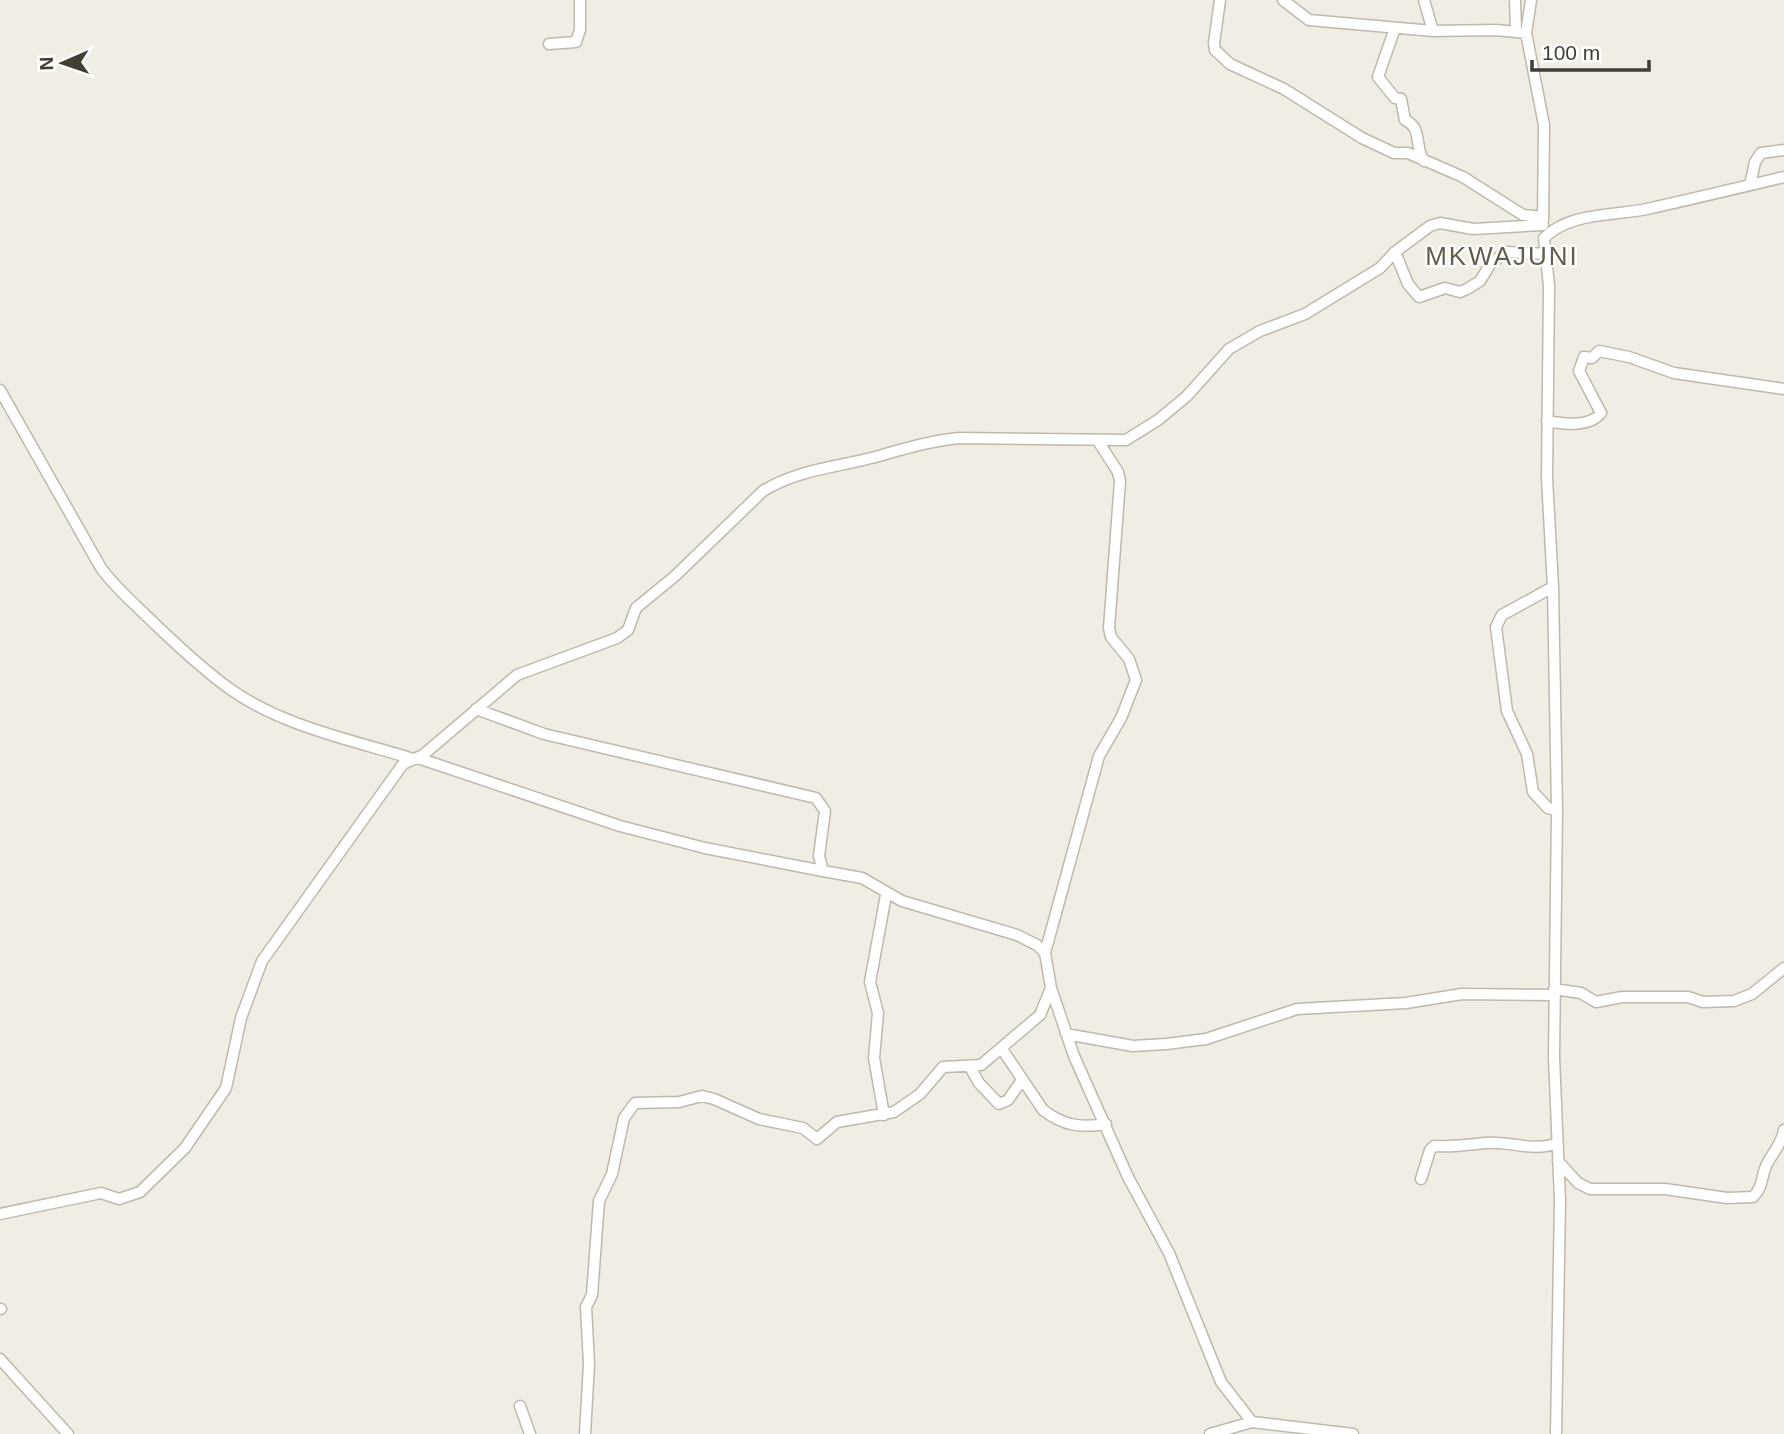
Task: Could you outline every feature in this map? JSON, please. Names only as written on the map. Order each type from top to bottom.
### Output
[{"type":"street","points":[[549,44],[576,42],[580,30],[580,0]]},
{"type":"street","points":[[1220,0],[1214,43],[1216,50],[1230,64],[1284,89],[1362,138],[1394,153],[1408,153],[1479,185],[1522,215],[1543,221]]},
{"type":"street","points":[[1283,0],[1309,20],[1433,31],[1521,32]]},
{"type":"street","points":[[1424,0],[1433,31]]},
{"type":"street","points":[[1515,0],[1544,125],[1543,221],[1549,286],[1548,527],[1553,587],[1557,810],[1554,992],[1560,1200],[1556,1434]]},
{"type":"street","points":[[1521,32],[1531,0]]},
{"type":"street","points":[[1395,28],[1378,77],[1395,98],[1401,99],[1405,120],[1413,124],[1417,131],[1419,154],[1424,161]]},
{"type":"street","points":[[1750,185],[1755,162],[1761,153],[1784,150]]},
{"type":"street","points":[[1544,237],[1554,228],[1580,219],[1643,209],[1784,177]]},
{"type":"street","points":[[0,1214],[101,1193],[118,1199],[127,1197],[140,1192],[174,1161],[226,1088],[242,1018],[262,961],[414,758],[517,675],[618,638],[628,630],[636,608],[675,576],[764,491],[779,481],[933,440],[959,438],[1115,443],[1138,435],[1187,396],[1229,349],[1261,331],[1305,314],[1380,268],[1395,251],[1430,226],[1440,223],[1473,229],[1543,221]]},
{"type":"street","points":[[1395,251],[1408,284],[1419,297],[1445,288],[1460,292],[1467,289],[1480,281],[1492,263],[1507,252],[1546,254]]},
{"type":"street","points":[[1547,421],[1584,423],[1596,419],[1601,413],[1579,371],[1584,357],[1592,358],[1599,351],[1629,357],[1674,373],[1784,389]]},
{"type":"street","points":[[0,390],[112,583],[170,638],[231,690],[261,707],[308,727],[414,758],[620,826],[705,848],[862,878],[886,895],[1017,935],[1037,945],[1045,953]]},
{"type":"street","points":[[1098,442],[1118,472],[1120,481],[1109,628],[1111,637],[1129,659],[1136,680],[1121,718],[1099,756],[1045,953],[1051,988],[1066,1034],[1128,1177],[1170,1254],[1221,1382],[1252,1422]]},
{"type":"street","points":[[1553,587],[1503,615],[1496,627],[1507,711],[1527,754],[1533,792],[1548,808],[1557,810]]},
{"type":"street","points":[[476,709],[544,734],[816,798],[825,811],[818,856],[823,871]]},
{"type":"street","points":[[884,1115],[874,1058],[878,1013],[870,982],[886,895]]},
{"type":"street","points":[[1066,1034],[1133,1046],[1166,1044],[1206,1039],[1297,1009],[1406,1003],[1462,993],[1581,993],[1596,1002],[1648,997],[1688,997],[1703,1002],[1734,1001],[1752,994],[1784,968]]},
{"type":"street","points":[[585,1434],[589,1364],[586,1307],[592,1295],[597,1210],[612,1174],[624,1118],[635,1103],[679,1102],[702,1096],[714,1098],[759,1119],[803,1128],[817,1139],[837,1122],[894,1112],[920,1094],[943,1067],[981,1065],[1040,1015],[1051,988]]},
{"type":"street","points":[[1002,1049],[1043,1110],[1076,1127],[1106,1124]]},
{"type":"street","points":[[970,1067],[979,1083],[999,1104],[1008,1100],[1022,1080]]},
{"type":"street","points":[[1558,1161],[1578,1183],[1590,1189],[1665,1189],[1727,1198],[1753,1197],[1761,1189],[1766,1167],[1783,1139],[1784,1129]]},
{"type":"street","points":[[1421,1179],[1430,1150],[1434,1146],[1465,1148],[1486,1143],[1544,1148],[1557,1143]]},
{"type":"street","points":[[0,1359],[68,1434]]},
{"type":"street","points":[[520,1406],[530,1434]]},
{"type":"street","points":[[1215,1434],[1252,1422],[1353,1434]]},
{"type":"district","name":"MKWAJUNI","points":[[1502,256]]}]
